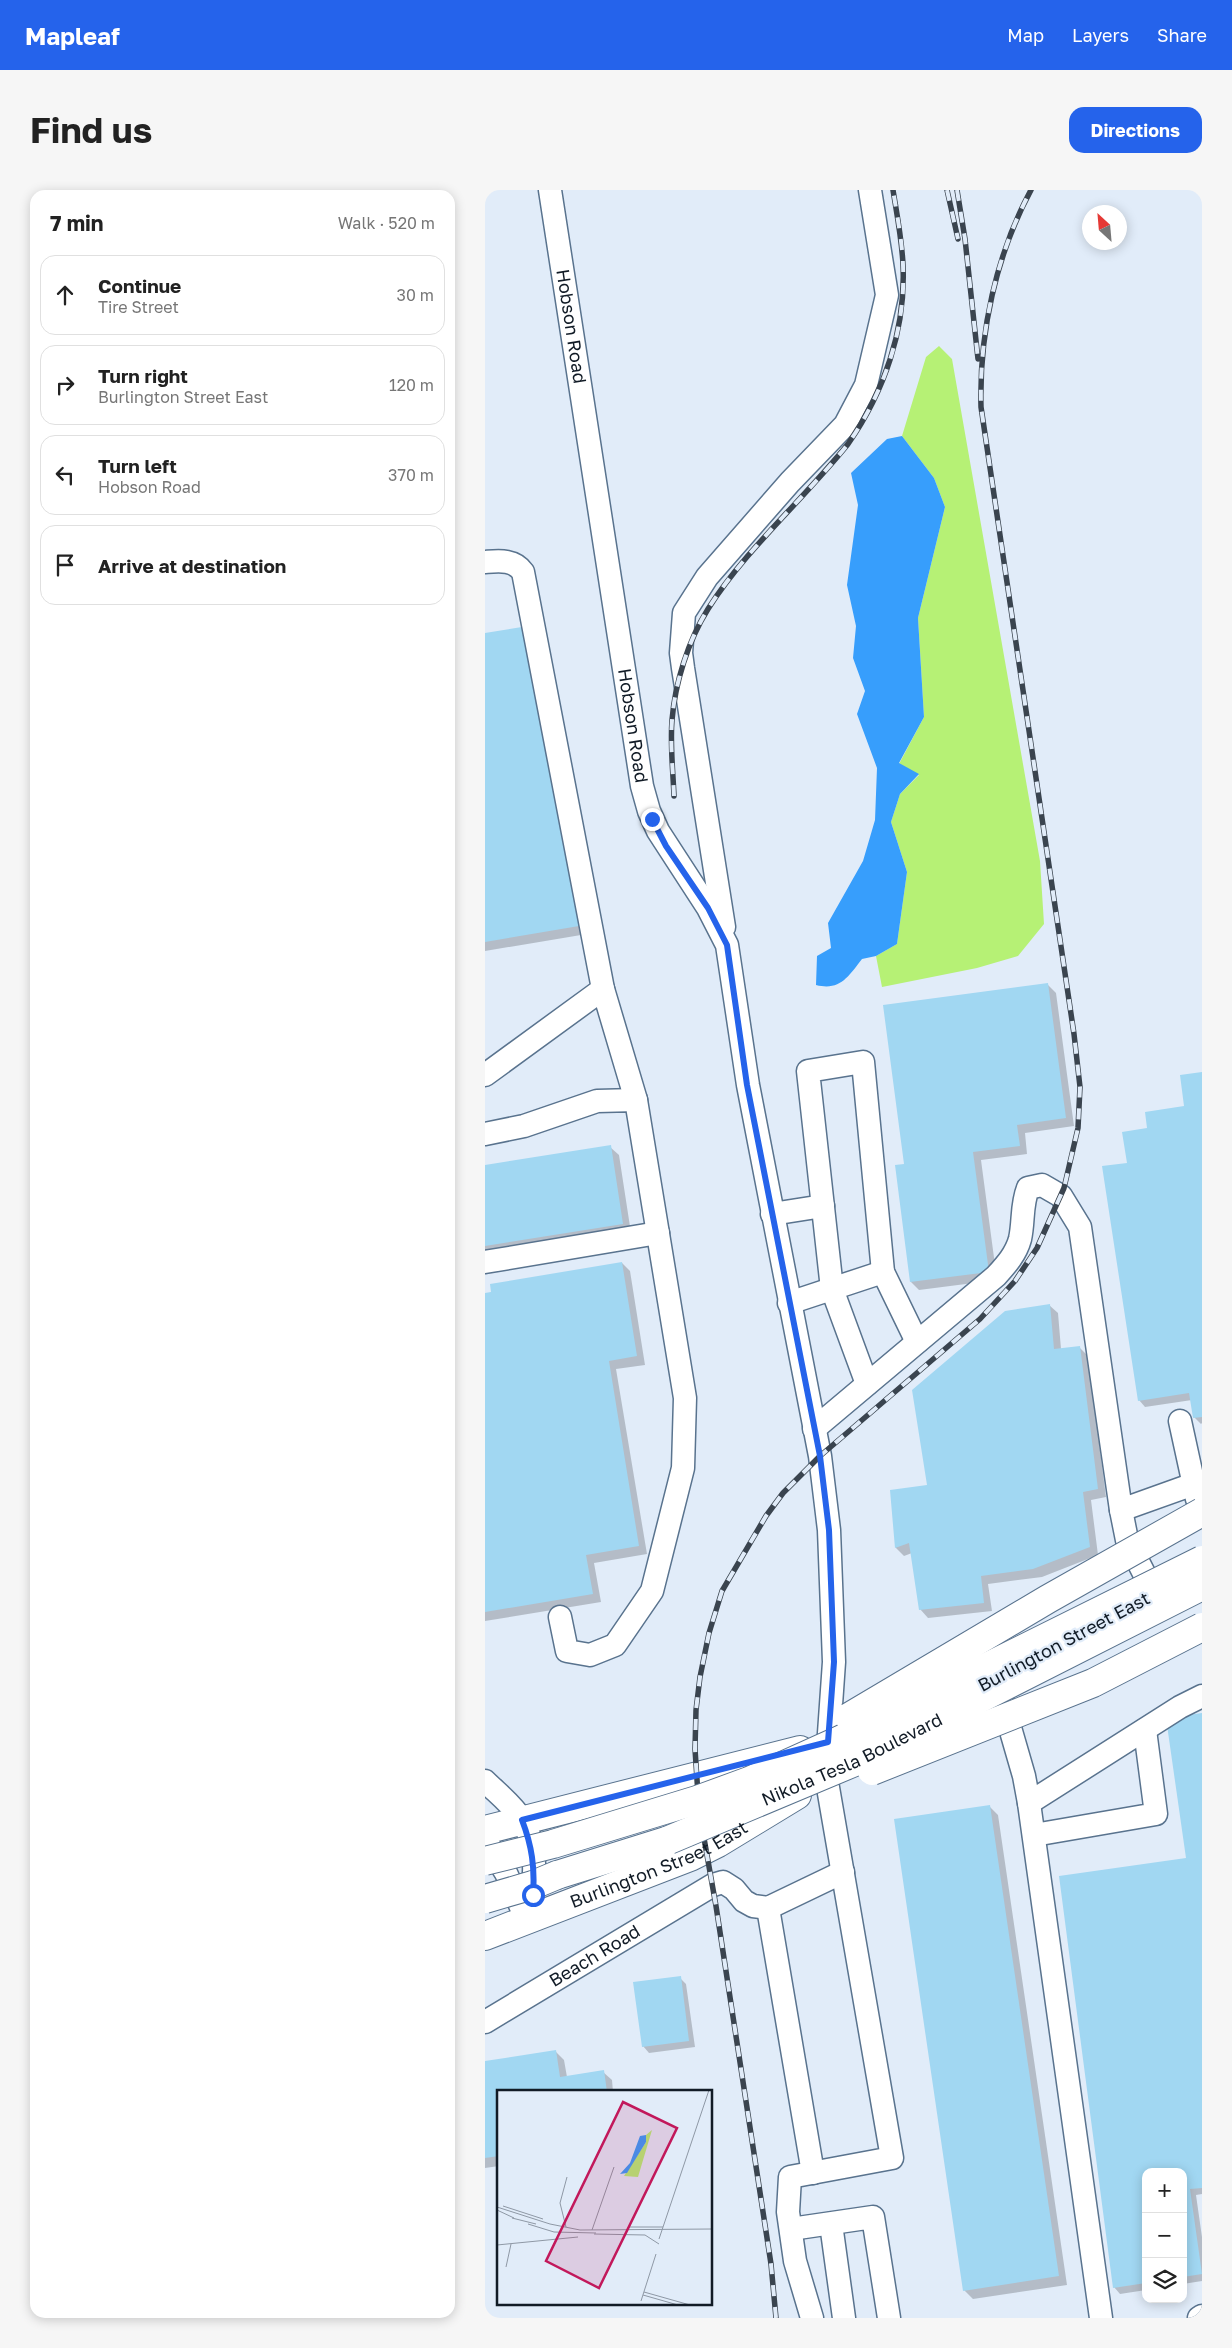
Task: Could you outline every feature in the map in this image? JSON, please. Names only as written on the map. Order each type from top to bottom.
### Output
[{"type":"main road","points":[[628,1820],[754,1770],[850,1717],[1048,1599],[1202,1512]]},
{"type":"main road","name":"Nikola Tesla Boulevard","points":[[485,1861],[553,1844],[697,1800],[749,1781],[840,1740],[1202,1560]]},
{"type":"main road","name":"Burlington Street East","points":[[485,1936],[706,1849],[927,1714],[1202,1570]]},
{"type":"main road","name":"Nikola Tesla Boulevard","points":[[485,1890],[557,1875],[669,1840],[857,1761],[1202,1586]]},
{"type":"main road","points":[[669,1840],[861,1776],[1093,1683],[1202,1627]]},
{"type":"main road","name":"Burlington Street East","points":[[485,1830],[828,1742],[927,1714]]},
{"type":"main road","points":[[485,1899],[533,1885],[557,1875]]},
{"type":"street","name":"Hobson Road","points":[[550,190],[643,789],[657,831],[708,908],[727,945],[747,1085],[814,1428],[829,1530],[834,1662],[826,1776],[892,2158],[813,2173]]},
{"type":"street","points":[[727,945],[681,653],[684,614],[707,577],[790,482],[845,425],[866,385],[887,295],[870,190]]},
{"type":"street","points":[[485,562],[501,561],[519,565],[523,572],[533,616],[603,989],[636,1100],[685,1398],[683,1468],[652,1591],[615,1645],[589,1655],[567,1651],[560,1617]]},
{"type":"street","points":[[485,1075],[603,989]]},
{"type":"street","points":[[867,1384],[832,1289],[808,1071],[863,1062],[883,1272],[917,1342]]},
{"type":"street","points":[[485,1134],[524,1126],[597,1101],[636,1100]]},
{"type":"street","points":[[814,1428],[997,1276],[1013,1257],[1020,1238],[1023,1201],[1028,1188],[1042,1185],[1061,1196],[1080,1227],[1127,1540],[1155,1595]]},
{"type":"street","points":[[772,1214],[823,1206]]},
{"type":"street","points":[[485,1262],[658,1233]]},
{"type":"street","points":[[789,1302],[883,1272]]},
{"type":"street","points":[[1180,1421],[1197,1484],[1202,1517]]},
{"type":"street","points":[[1121,1510],[1197,1484]]},
{"type":"street","points":[[996,1678],[1024,1776],[1029,1803],[1101,2318]]},
{"type":"street","points":[[1029,1803],[1180,1707],[1202,1696]]},
{"type":"street","points":[[1033,1835],[1156,1814],[1145,1730]]},
{"type":"street","points":[[485,1781],[522,1820],[531,1842],[535,1870],[533,1895],[526,1921]]},
{"type":"street","points":[[485,1839],[506,1873],[526,1921]]},
{"type":"street","points":[[812,2318],[795,2260],[788,2212],[790,2177],[813,2173],[768,1908],[843,1872]]},
{"type":"street","name":"Beach Road","points":[[485,2022],[703,1891],[723,1882],[734,1889],[744,1901],[753,1906],[768,1908]]},
{"type":"street","points":[[791,2229],[873,2217],[889,2318]]},
{"type":"street","points":[[831,2224],[844,2318]]},
{"type":"green space","points":[[939,346],[952,359],[1040,861],[1044,924],[1018,956],[977,968],[882,987],[876,956],[897,944],[907,872],[891,822],[900,794],[919,775],[899,764],[924,717],[918,618],[945,507],[934,478],[902,436],[926,357]]},
{"type":"water","points":[[902,436],[934,478],[945,507],[918,618],[924,717],[899,763],[919,774],[900,794],[891,822],[907,872],[897,944],[876,956],[862,959],[843,981],[831,986],[816,985],[817,956],[831,948],[828,923],[863,861],[875,820],[877,768],[857,714],[865,691],[853,658],[856,626],[847,585],[858,505],[851,473],[887,439]]},
{"type":"building","points":[[528,626],[579,926],[485,942],[485,633]]},
{"type":"building","points":[[1048,983],[1066,1118],[1017,1125],[1020,1146],[973,1152],[989,1272],[910,1282],[895,1165],[904,1164],[883,1005]]},
{"type":"building","points":[[1202,1072],[1202,1417],[1193,1418],[1189,1393],[1138,1401],[1102,1166],[1127,1163],[1122,1132],[1147,1128],[1145,1112],[1184,1106],[1180,1075]]},
{"type":"building","points":[[611,1145],[623,1224],[485,1246],[485,1165]]},
{"type":"building","points":[[622,1262],[637,1356],[609,1361],[639,1546],[586,1555],[593,1594],[485,1612],[485,1293],[491,1292],[490,1284]]},
{"type":"building","points":[[1050,1304],[1054,1349],[1080,1346],[1098,1489],[1083,1492],[1090,1547],[1033,1569],[981,1576],[984,1603],[919,1610],[909,1543],[895,1548],[890,1490],[927,1485],[912,1390],[1005,1311]]},
{"type":"building","points":[[1202,1713],[1202,2188],[1190,2189],[1202,2274],[1187,2276],[1187,2168],[1142,2168],[1142,2284],[1113,2288],[1059,1876],[1186,1858],[1166,1718]]},
{"type":"building","points":[[990,1805],[1059,2276],[963,2291],[894,1819]]},
{"type":"building","points":[[681,1976],[689,2041],[642,2047],[633,1982]]},
{"type":"building","points":[[556,2050],[560,2077],[604,2070],[607,2090],[497,2090],[497,2156],[485,2158],[485,2061]]},
{"type":"railway","points":[[674,796],[671,739],[676,692],[689,648],[701,621],[739,566],[848,444],[861,424],[882,382],[896,336],[901,313],[903,289],[902,246],[893,190]]},
{"type":"railway","points":[[947,190],[958,239]]},
{"type":"railway","points":[[957,190],[965,239],[978,359]]},
{"type":"railway","points":[[776,2318],[771,2264],[716,1906],[699,1810],[695,1749],[696,1710],[700,1677],[709,1633],[722,1591],[766,1516],[783,1493],[820,1456],[980,1319],[1015,1281],[1037,1248],[1064,1188],[1078,1128],[1080,1087],[1074,1034],[981,407],[983,351],[992,295],[1008,241],[1031,190]]},
{"type":"route","points":[[533,1895],[535,1870],[531,1842],[522,1820],[828,1742],[834,1662],[829,1530],[820,1456],[747,1085],[727,945],[708,908],[666,846],[652,819]]}]
